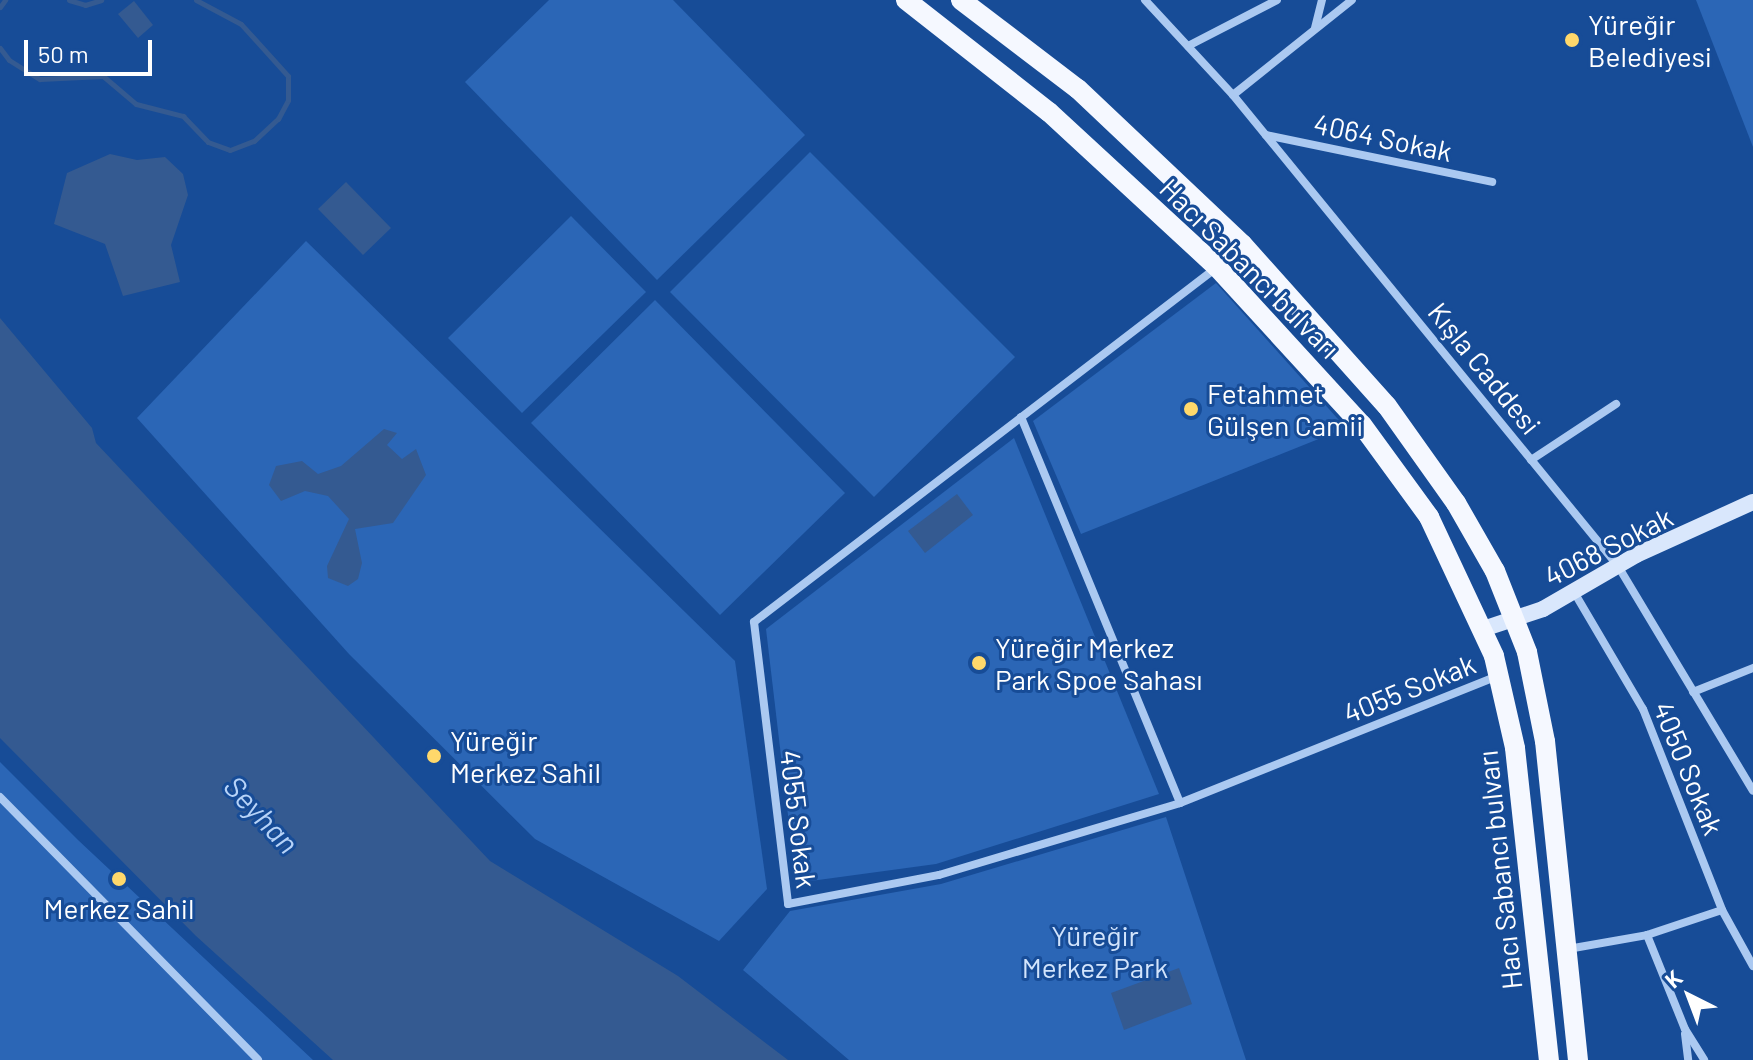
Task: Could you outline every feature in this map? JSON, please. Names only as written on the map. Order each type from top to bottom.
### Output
[{"type":"main road","name":"Hacı Sabancı bulvarı","points":[[906,0],[1049,112],[1217,267],[1285,337],[1388,459],[1429,517],[1483,629],[1499,676],[1515,748],[1549,1060]]},
{"type":"main road","name":"Hacı Sabancı bulvarı","points":[[961,0],[1078,89],[1289,294],[1387,406],[1456,503],[1516,619],[1545,741],[1578,1060]]},
{"type":"main road","name":"4068 Sokak","points":[[1483,629],[1516,619],[1753,502]]},
{"type":"street","name":"Kışla Caddesi","points":[[1145,0],[1233,95],[1618,566],[1753,791]]},
{"type":"street","points":[[1188,46],[1277,0]]},
{"type":"street","points":[[1315,28],[1322,0]]},
{"type":"street","points":[[1233,95],[1352,0]]},
{"type":"street","name":"4064 Sokak","points":[[1265,135],[1492,182]]},
{"type":"street","name":"4055 Sokak","points":[[1217,267],[754,622],[788,904],[939,875],[1180,803],[1499,676]]},
{"type":"street","points":[[1531,460],[1616,404]]},
{"type":"street","points":[[1021,417],[1180,803]]},
{"type":"street","name":"4050 Sokak","points":[[1573,591],[1643,709],[1722,910],[1753,966]]},
{"type":"street","points":[[1693,692],[1753,668]]},
{"type":"street","points":[[0,797],[258,1060]]},
{"type":"street","points":[[1567,949],[1647,935],[1722,910]]},
{"type":"street","points":[[1647,935],[1685,1029],[1704,1060]]},
{"type":"street","points":[[1685,1029],[1688,1060]]},
{"type":"green space","points":[[549,0],[673,0],[805,135],[657,280],[465,82]]},
{"type":"green space","points":[[1696,0],[1753,0],[1753,147]]},
{"type":"green space","points":[[810,152],[1015,357],[874,497],[670,292]]},
{"type":"green space","points":[[571,216],[646,292],[522,413],[448,338]]},
{"type":"green space","points":[[306,241],[735,661],[767,889],[719,941],[535,839],[349,654],[137,418]]},
{"type":"green space","points":[[1216,283],[1346,428],[1081,534],[1033,421]]},
{"type":"green space","points":[[655,300],[845,493],[720,615],[531,423]]},
{"type":"green space","points":[[1014,438],[1159,794],[936,864],[796,883],[766,629]]},
{"type":"green space","points":[[0,762],[78,840],[313,1060],[0,1060]]},
{"type":"green space","name":"Yüreğir Merkez Park","points":[[1166,817],[1246,1060],[849,1060],[743,970],[790,911],[941,884]]},
{"type":"water","points":[[134,1],[153,25],[138,38],[118,14]]},
{"type":"water","points":[[110,154],[137,160],[165,157],[183,174],[188,195],[171,245],[180,282],[123,296],[105,244],[54,224],[67,173]]},
{"type":"water","points":[[346,182],[391,228],[363,255],[318,209]]},
{"type":"water","name":"Seyhan","points":[[0,318],[92,428],[96,443],[490,861],[678,976],[788,1060],[333,1060],[196,936],[0,738]]},
{"type":"water","points":[[384,429],[397,433],[387,445],[402,459],[416,449],[426,475],[393,523],[355,529],[362,563],[358,579],[348,586],[328,578],[327,566],[349,519],[328,496],[305,491],[281,501],[269,485],[276,466],[302,461],[318,474],[341,466]]},
{"type":"water","points":[[957,494],[973,515],[925,553],[908,531]]},
{"type":"water","points":[[1179,968],[1192,1004],[1124,1030],[1111,993]]},
{"type":"waterway","points":[[0,7],[5,0]]},
{"type":"waterway","points":[[69,0],[85,5],[101,0]]},
{"type":"waterway","points":[[0,48],[9,60],[40,79],[103,76],[136,104],[183,116],[208,142],[230,150],[254,141],[278,119],[288,100],[288,76],[241,24],[196,0]]},
{"type":"place","name":"Yüreğir Belediyesi","points":[[1572,40]]},
{"type":"place","name":"Fetahmet Gülşen Camii","points":[[1191,409]]},
{"type":"place","name":"Yüreğir Merkez Park Spoe Sahası","points":[[979,663]]},
{"type":"place","name":"Yüreğir Merkez Sahil","points":[[434,756]]},
{"type":"place","name":"Merkez Sahil","points":[[119,879]]}]
